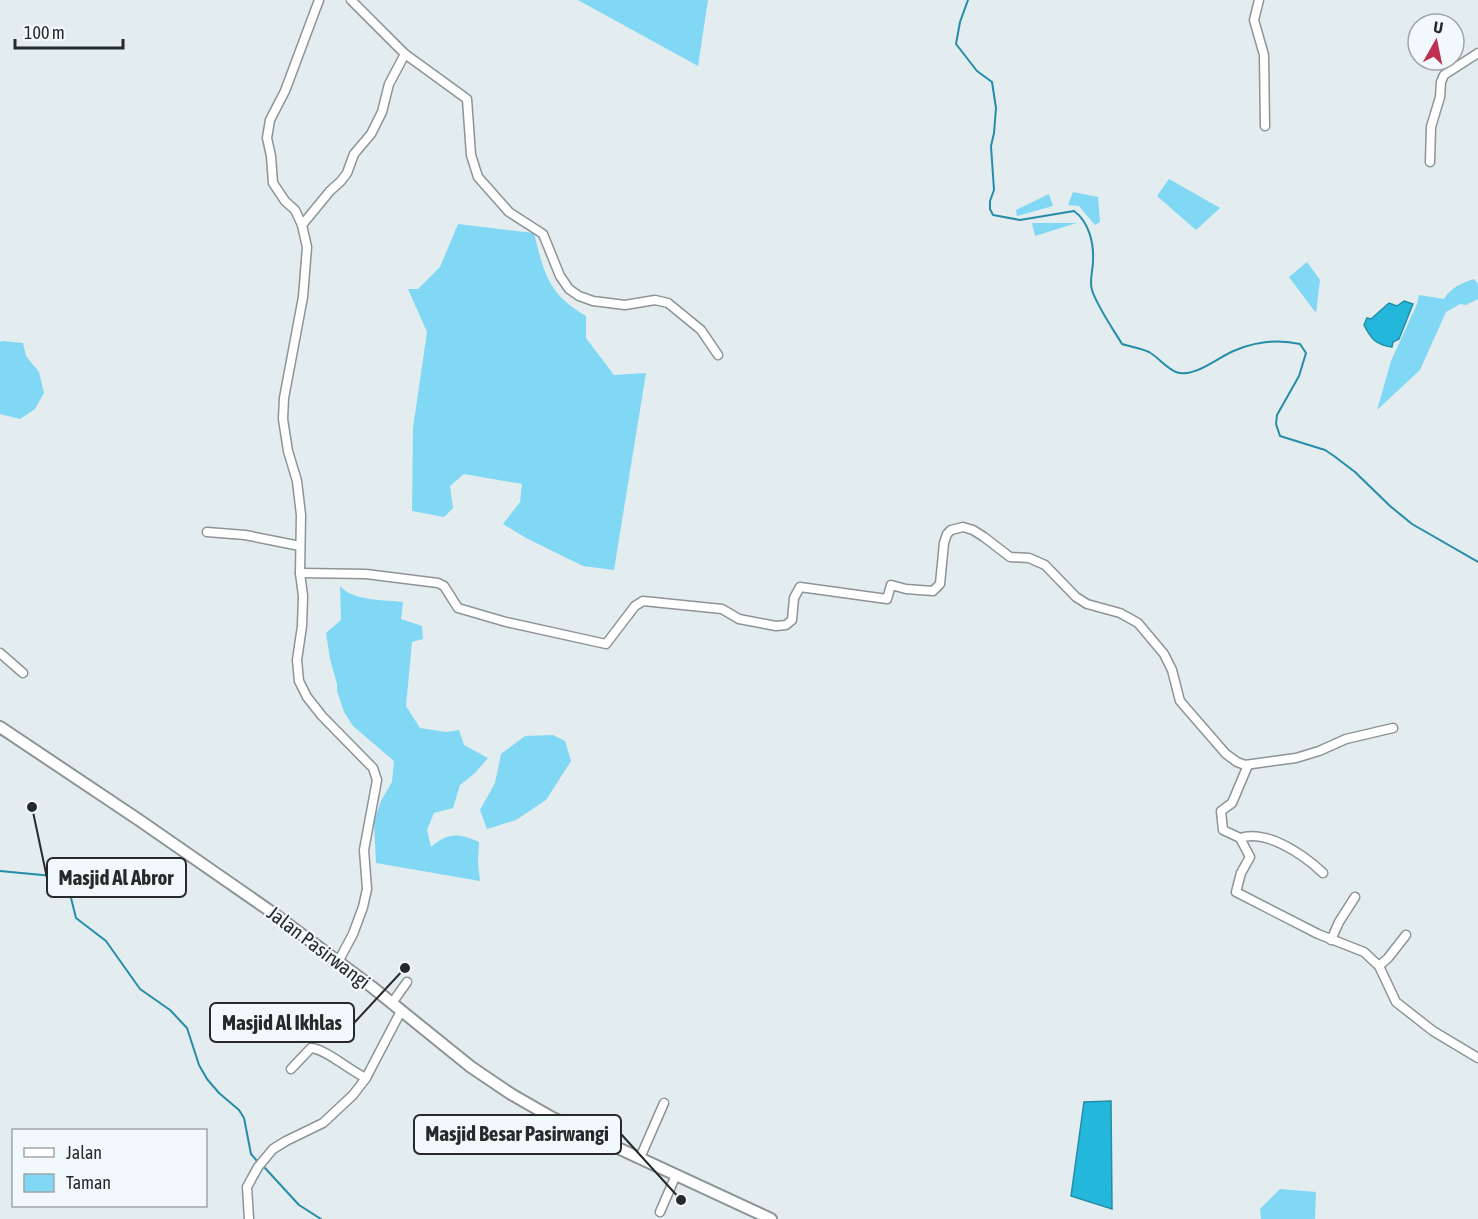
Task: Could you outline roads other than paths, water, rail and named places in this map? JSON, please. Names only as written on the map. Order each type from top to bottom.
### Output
[{"type":"street","points":[[319,0],[267,132],[273,183],[285,201],[296,210],[307,247],[303,297],[284,398],[283,418],[288,451],[297,481],[301,515],[300,573],[303,596],[302,626],[297,660],[299,681],[307,697],[322,716],[373,768],[377,780],[364,850],[367,889],[353,934],[338,962]]},
{"type":"street","points":[[351,0],[405,54],[467,99],[471,155],[478,177],[509,212],[543,234],[560,276],[569,289],[593,301],[626,305],[655,300],[668,303],[679,309],[701,330],[718,355]]},
{"type":"street","points":[[1259,0],[1254,20],[1264,55],[1265,126]]},
{"type":"street","points":[[1430,162],[1431,127],[1444,75],[1478,53]]},
{"type":"street","points":[[302,225],[341,181],[354,154],[371,134],[382,112],[389,84],[405,54]]},
{"type":"street","points":[[300,573],[366,574],[438,583],[444,586],[458,608],[506,622],[606,644],[635,606],[643,601],[722,609],[739,619],[786,626],[792,620],[794,598],[800,587],[887,599],[891,585],[906,589],[933,591],[940,584],[947,534],[951,530],[963,527],[984,537],[1010,557],[1029,558],[1045,565],[1076,597],[1087,604],[1120,613],[1138,623],[1164,654],[1172,670],[1180,701],[1226,754],[1237,762],[1248,765],[1296,758],[1346,739],[1393,728]]},
{"type":"street","points":[[207,532],[245,535],[300,546]]},
{"type":"street","points":[[0,653],[23,673]]},
{"type":"street","name":"Jalan Pasirwangi","points":[[0,727],[140,820],[273,913],[392,1003],[471,1067],[530,1105],[551,1117],[771,1219]]},
{"type":"street","points":[[1248,765],[1232,803],[1221,812],[1223,830],[1240,838],[1250,857],[1241,873],[1236,892],[1331,940],[1364,952],[1379,966],[1396,1002],[1433,1031],[1478,1058]]},
{"type":"street","points":[[1240,838],[1251,834],[1280,844],[1310,860],[1323,873]]},
{"type":"street","points":[[1331,940],[1355,897]]},
{"type":"street","points":[[1379,966],[1406,935]]},
{"type":"street","points":[[392,1003],[407,982]]},
{"type":"street","points":[[249,1219],[247,1187],[258,1167],[273,1149],[323,1123],[352,1095],[366,1078],[401,1011]]},
{"type":"street","points":[[291,1069],[310,1048],[314,1047],[366,1078]]},
{"type":"street","points":[[640,1158],[664,1102]]},
{"type":"street","points":[[660,1212],[676,1175]]},
{"type":"waterway","points":[[968,0],[960,22],[956,44],[977,71],[992,82],[996,108],[991,146],[994,190],[990,209],[993,215],[1020,220],[1074,211],[1087,227],[1091,240],[1093,254],[1091,287],[1094,296],[1122,344],[1149,352],[1176,372],[1198,370],[1229,353],[1251,345],[1268,342],[1300,344],[1306,353],[1299,376],[1277,415],[1276,424],[1280,436],[1325,450],[1355,472],[1412,524],[1478,562]]},
{"type":"waterway","points":[[0,871],[53,876],[67,882],[76,918],[106,941],[140,989],[170,1010],[187,1028],[199,1065],[207,1079],[239,1110],[244,1118],[251,1154],[257,1161]]},
{"type":"waterway","points":[[265,1168],[299,1205],[321,1219]]},
{"type":"place","name":"Masjid Al Abror","points":[[32,807]]},
{"type":"place","name":"Masjid Al Ikhlas","points":[[405,968]]},
{"type":"place","name":"Masjid Besar Pasirwangi","points":[[681,1200]]}]
